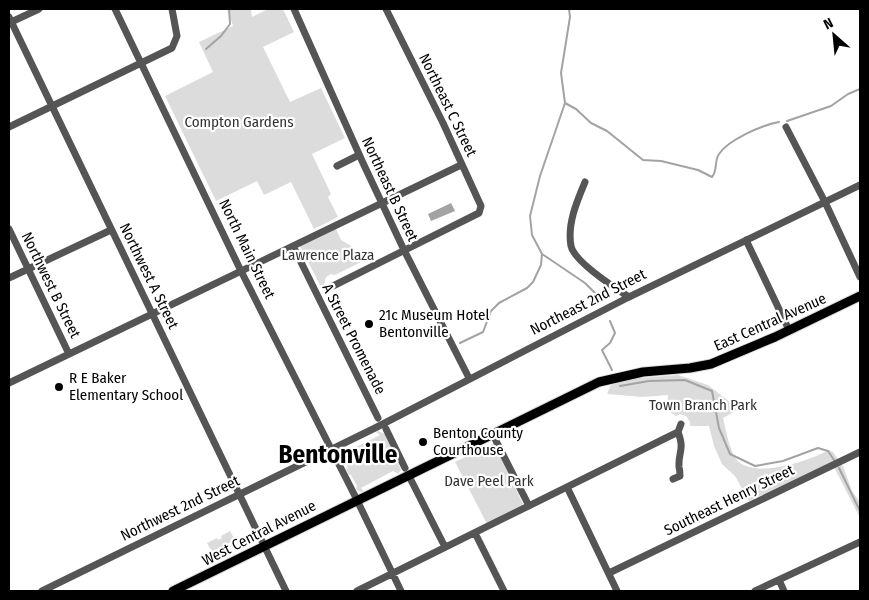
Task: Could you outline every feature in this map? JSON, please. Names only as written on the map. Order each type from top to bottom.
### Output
[{"type":"main road","name":"East Central Avenue","points":[[357,500],[599,382],[643,372],[690,368],[711,364],[738,354],[860,296]]},
{"type":"main road","name":"West Central Avenue","points":[[174,591],[357,500]]},
{"type":"street","points":[[10,21],[38,9]]},
{"type":"street","name":"North Main Street","points":[[115,9],[241,271],[332,449],[401,591]]},
{"type":"street","points":[[9,127],[172,48],[177,36],[172,9]]},
{"type":"street","name":"Northeast B Street","points":[[294,9],[359,156],[469,378]]},
{"type":"street","name":"Northeast C Street","points":[[386,9],[481,206],[480,213],[404,250]]},
{"type":"street","name":"Northwest A Street","points":[[10,21],[286,591]]},
{"type":"street","points":[[786,127],[825,202],[860,277]]},
{"type":"street","points":[[337,166],[359,156]]},
{"type":"street","points":[[9,382],[462,165]]},
{"type":"street","points":[[585,182],[577,201],[571,228],[571,247],[577,256],[606,283],[629,297]]},
{"type":"street","name":"Northeast 2nd Street","points":[[332,449],[629,297],[860,185]]},
{"type":"street","name":"Northwest B Street","points":[[9,229],[69,354]]},
{"type":"street","points":[[9,278],[111,230]]},
{"type":"street","points":[[746,240],[789,330]]},
{"type":"street","name":"A Street Promenade","points":[[292,246],[378,418]]},
{"type":"street","points":[[333,286],[404,250]]},
{"type":"street","points":[[674,479],[680,476],[681,472],[679,466],[682,443],[678,432],[681,424]]},
{"type":"street","points":[[386,429],[405,468]]},
{"type":"street","points":[[357,591],[678,432]]},
{"type":"street","points":[[492,433],[529,506]]},
{"type":"street","name":"Northwest 2nd Street","points":[[42,591],[332,449]]},
{"type":"street","name":"Southeast Henry Street","points":[[609,573],[860,452]]},
{"type":"street","points":[[411,480],[445,547]]},
{"type":"street","points":[[567,487],[617,591]]},
{"type":"street","points":[[475,533],[504,591]]},
{"type":"street","points":[[755,591],[860,542]]},
{"type":"street","points":[[779,580],[784,591]]},
{"type":"green space","name":"Compton Gardens","points":[[227,9],[251,9],[252,17],[268,9],[283,9],[294,32],[263,47],[290,102],[321,88],[345,138],[312,154],[331,194],[328,197],[338,217],[314,229],[291,182],[264,195],[257,181],[216,201],[165,96],[213,72],[199,42],[233,26]]},
{"type":"green space","name":"Lawrence Plaza","points":[[336,229],[341,240],[353,247],[361,262],[335,275],[331,274],[326,277],[324,285],[321,287],[300,246]]},
{"type":"green space","name":"Town Branch Park","points":[[678,375],[708,385],[739,409],[723,418],[733,454],[739,462],[748,467],[771,468],[784,466],[809,459],[829,450],[838,459],[749,501],[735,476],[722,464],[714,446],[709,426],[690,426],[686,416],[680,414],[676,416],[667,410],[668,395],[642,397],[607,394],[611,384],[639,378]]},
{"type":"green space","points":[[376,432],[385,434],[401,470],[398,474],[393,471],[361,488],[364,491],[360,492],[356,489],[357,486],[351,475],[349,475],[346,469],[348,468],[342,457],[340,457],[339,452],[344,448],[348,451],[380,435]]},
{"type":"green space","name":"Dave Peel Park","points":[[494,443],[523,504],[487,524],[455,462]]},
{"type":"green space","points":[[840,464],[843,466],[852,491],[860,502],[860,518],[834,467]]},
{"type":"green space","points":[[230,531],[235,540],[212,552],[207,543],[217,538],[218,540],[222,538],[221,536]]},
{"type":"shaded area","points":[[451,203],[455,211],[431,221],[428,214]]},
{"type":"waterway","points":[[206,49],[221,36],[230,24],[229,9]]},
{"type":"waterway","points":[[569,9],[570,17],[561,73],[565,103],[540,176],[530,216],[532,235],[542,254],[585,283],[595,293],[597,298]]},
{"type":"waterway","points":[[787,121],[831,106],[848,94],[860,89]]},
{"type":"waterway","points":[[565,103],[576,109],[591,123],[607,131],[643,160],[661,161],[698,170],[712,177],[719,154],[723,149],[755,130],[779,122]]},
{"type":"waterway","points":[[460,343],[483,332],[491,311],[499,303],[527,288],[533,282],[541,265],[542,254]]},
{"type":"waterway","points":[[610,321],[615,333],[610,343],[602,350],[612,370]]},
{"type":"waterway","points":[[620,386],[649,381],[685,380],[712,391],[719,428],[730,454],[755,466],[783,461],[818,448],[828,451],[834,460]]},
{"type":"waterway","points":[[839,468],[860,511]]},
{"type":"place","name":"21c Museum Hotel Bentonville","points":[[369,324]]},
{"type":"place","name":"R E Baker Elementary School","points":[[59,387]]},
{"type":"place","name":"Benton County Courthouse","points":[[423,442]]},
{"type":"district","name":"Bentonville","points":[[338,455]]}]
